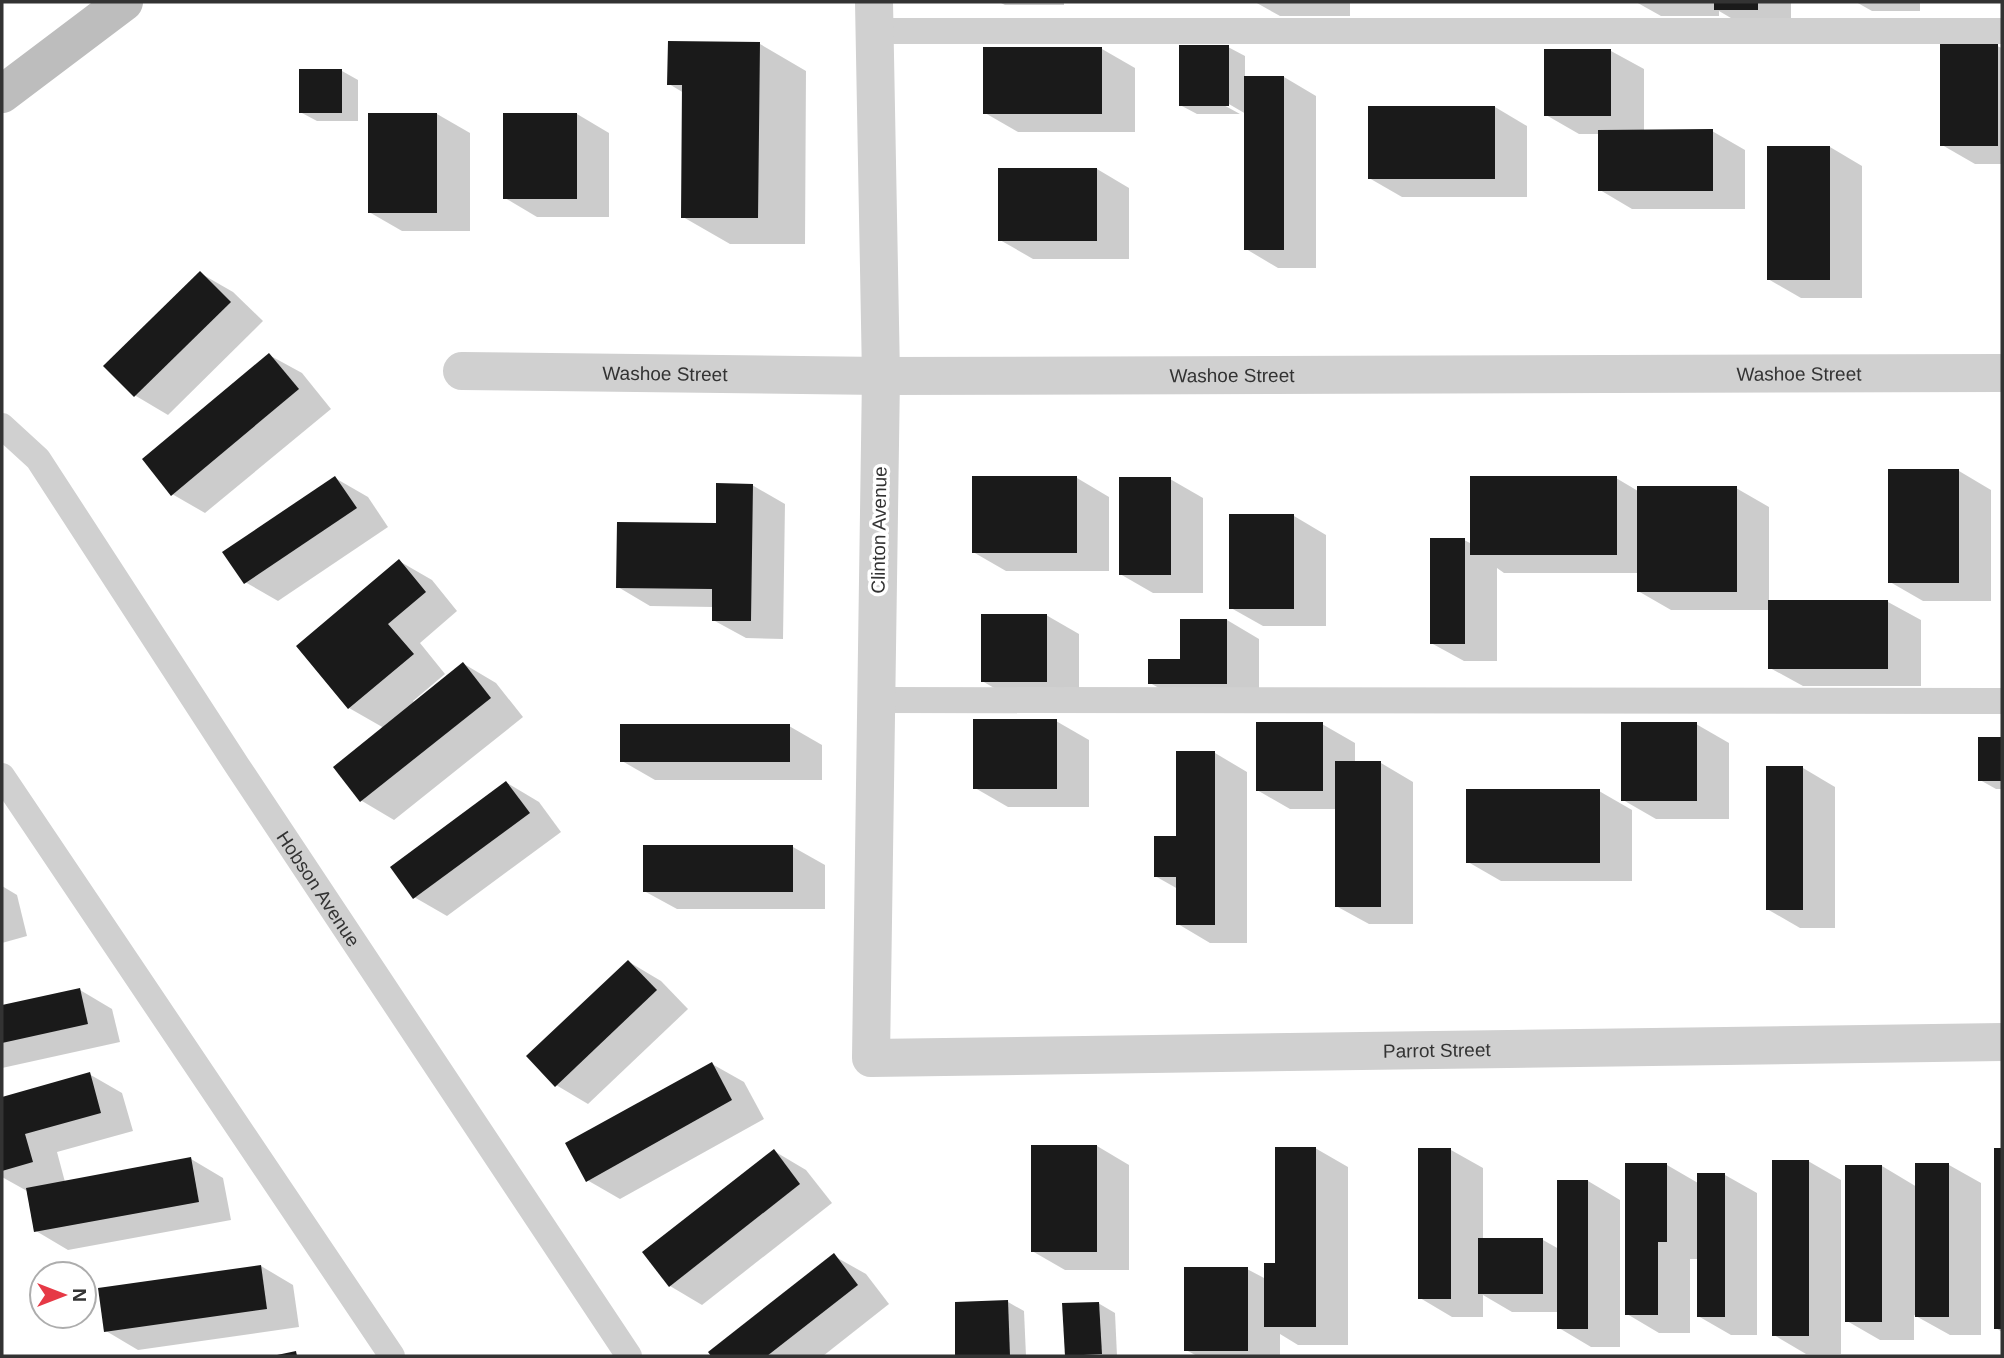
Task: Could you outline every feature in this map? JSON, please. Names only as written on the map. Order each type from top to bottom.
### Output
[{"type":"main road","points":[[2,94],[124,2]]},
{"type":"street","name":"Clinton Avenue","points":[[871,1058],[881,376],[875,16]]},
{"type":"street","name":"Washoe Street","points":[[462,371],[881,376],[2002,373]]},
{"type":"street","name":"Parrot Street","points":[[871,1058],[2002,1042]]},
{"type":"lane","points":[[875,16],[2002,31]]},
{"type":"lane","name":"Hobson Avenue","points":[[2,426],[38,459],[245,779],[629,1356]]},
{"type":"lane","points":[[877,700],[2002,701]]},
{"type":"lane","points":[[2,776],[392,1356]]},
{"type":"building","points":[[1714,2],[1758,2],[1758,10],[1714,10]]},
{"type":"building","points":[[668,41],[760,42],[758,218],[681,218],[682,85],[667,85]]},
{"type":"building","points":[[1940,44],[1998,44],[1998,146],[1940,146]]},
{"type":"building","points":[[1179,45],[1229,45],[1229,106],[1179,106]]},
{"type":"building","points":[[983,47],[1102,47],[1102,114],[983,114]]},
{"type":"building","points":[[1544,49],[1611,49],[1611,116],[1544,116]]},
{"type":"building","points":[[299,69],[342,69],[342,113],[299,113]]},
{"type":"building","points":[[1244,76],[1284,76],[1284,250],[1244,250]]},
{"type":"building","points":[[1368,106],[1495,106],[1495,179],[1368,179]]},
{"type":"building","points":[[368,113],[437,113],[437,213],[368,213]]},
{"type":"building","points":[[503,113],[577,113],[577,199],[503,199]]},
{"type":"building","points":[[1713,129],[1713,191],[1598,191],[1598,130]]},
{"type":"building","points":[[1767,146],[1830,146],[1830,280],[1767,280]]},
{"type":"building","points":[[998,168],[1097,168],[1097,241],[998,241]]},
{"type":"building","points":[[200,271],[231,302],[134,397],[103,366]]},
{"type":"building","points":[[269,353],[299,389],[171,496],[142,459]]},
{"type":"building","points":[[1888,469],[1959,469],[1959,583],[1888,583]]},
{"type":"building","points":[[335,476],[357,508],[244,584],[222,552]]},
{"type":"building","points":[[972,476],[1077,476],[1077,553],[972,553]]},
{"type":"building","points":[[1470,476],[1617,476],[1617,555],[1470,555]]},
{"type":"building","points":[[1119,477],[1171,477],[1171,575],[1119,575]]},
{"type":"building","points":[[716,483],[753,484],[751,621],[712,621],[712,589],[616,588],[617,522],[716,523]]},
{"type":"building","points":[[1637,486],[1737,486],[1737,592],[1637,592]]},
{"type":"building","points":[[1229,514],[1294,514],[1294,609],[1229,609]]},
{"type":"building","points":[[1430,538],[1465,538],[1465,644],[1430,644]]},
{"type":"building","points":[[399,559],[426,592],[388,624],[414,654],[348,709],[296,646]]},
{"type":"building","points":[[1768,600],[1888,600],[1888,669],[1768,669]]},
{"type":"building","points":[[981,614],[1047,614],[1047,682],[981,682]]},
{"type":"building","points":[[1180,619],[1227,619],[1227,684],[1148,684],[1148,659],[1180,659]]},
{"type":"building","points":[[463,662],[491,698],[360,802],[333,767]]},
{"type":"building","points":[[973,719],[1057,719],[1057,789],[973,789]]},
{"type":"building","points":[[1256,722],[1323,722],[1323,791],[1256,791]]},
{"type":"building","points":[[1621,722],[1697,722],[1697,801],[1621,801]]},
{"type":"building","points":[[620,724],[790,724],[790,762],[620,762]]},
{"type":"building","points":[[1978,737],[2002,737],[2002,781],[1978,781]]},
{"type":"building","points":[[1176,751],[1215,751],[1215,925],[1176,925],[1176,877],[1154,877],[1154,836],[1176,836]]},
{"type":"building","points":[[1335,761],[1381,761],[1381,907],[1335,907]]},
{"type":"building","points":[[1766,766],[1803,766],[1803,910],[1766,910]]},
{"type":"building","points":[[506,781],[530,813],[413,899],[390,867]]},
{"type":"building","points":[[1466,789],[1600,789],[1600,863],[1466,863]]},
{"type":"building","points":[[643,845],[793,845],[793,892],[643,892]]},
{"type":"building","points":[[628,960],[657,990],[555,1087],[526,1056]]},
{"type":"building","points":[[80,988],[88,1024],[2,1043],[2,1005]]},
{"type":"building","points":[[712,1062],[732,1100],[586,1182],[565,1143]]},
{"type":"building","points":[[90,1072],[101,1113],[25,1134],[33,1162],[2,1171],[2,1097]]},
{"type":"building","points":[[1031,1145],[1097,1145],[1097,1252],[1031,1252]]},
{"type":"building","points":[[1275,1147],[1316,1147],[1316,1327],[1264,1327],[1264,1263],[1275,1263]]},
{"type":"building","points":[[1418,1148],[1451,1148],[1451,1299],[1418,1299]]},
{"type":"building","points":[[1994,1148],[2002,1148],[2002,1329],[1994,1329]]},
{"type":"building","points":[[774,1149],[800,1184],[669,1287],[642,1252]]},
{"type":"building","points":[[191,1157],[199,1202],[34,1232],[26,1188]]},
{"type":"building","points":[[1772,1160],[1809,1160],[1809,1336],[1772,1336]]},
{"type":"building","points":[[1625,1163],[1667,1163],[1667,1242],[1658,1242],[1658,1315],[1625,1315]]},
{"type":"building","points":[[1915,1163],[1949,1163],[1949,1317],[1915,1317]]},
{"type":"building","points":[[1845,1165],[1882,1165],[1882,1322],[1845,1322]]},
{"type":"building","points":[[1697,1173],[1725,1173],[1725,1317],[1697,1317]]},
{"type":"building","points":[[1557,1180],[1588,1180],[1588,1329],[1557,1329]]},
{"type":"building","points":[[1478,1238],[1543,1238],[1543,1294],[1478,1294]]},
{"type":"building","points":[[834,1253],[858,1285],[767,1356],[711,1356],[708,1352]]},
{"type":"building","points":[[261,1265],[267,1309],[104,1332],[98,1288]]},
{"type":"building","points":[[1184,1267],[1248,1267],[1248,1351],[1184,1351]]},
{"type":"building","points":[[1008,1300],[1010,1356],[955,1356],[955,1302]]},
{"type":"building","points":[[1099,1302],[1102,1354],[1065,1356],[1062,1303]]},
{"type":"building","points":[[296,1351],[297,1356],[277,1356],[277,1355]]}]
